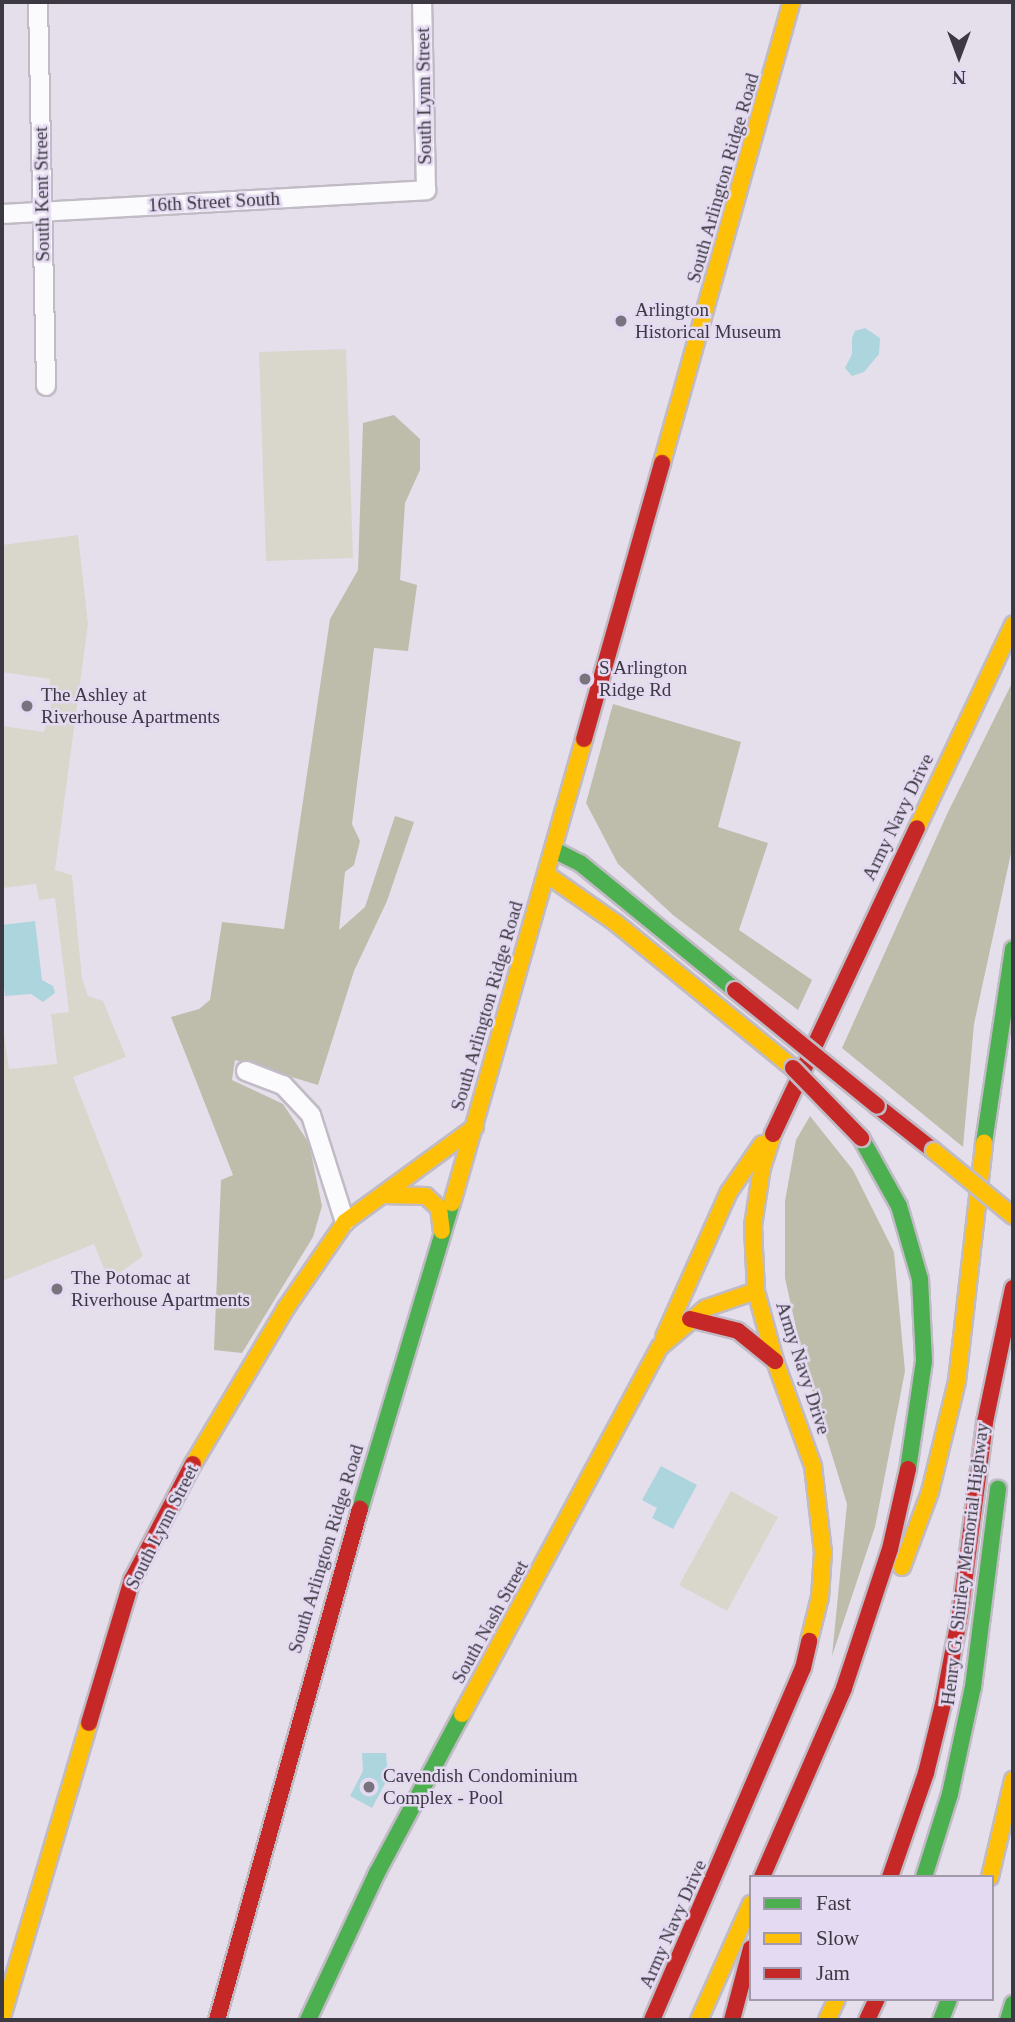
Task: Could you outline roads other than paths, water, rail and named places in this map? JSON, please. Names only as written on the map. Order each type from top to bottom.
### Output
[{"type":"main road","name":"South Arlington Ridge Road","points":[[217,2020],[309,1679],[475,1127],[792,2]]},
{"type":"main road","name":"Army Navy Drive","points":[[652,2020],[721,1867],[813,1633],[823,1552],[820,1506],[813,1466],[775,1361],[756,1291],[755,1205],[776,1124],[1013,625]]},
{"type":"main road","points":[[554,850],[580,863],[1013,1216]]},
{"type":"main road","points":[[546,874],[582,897],[727,1012],[812,1085],[861,1138],[893,1194],[916,1255],[925,1351],[916,1432],[901,1507],[844,1688]]},
{"type":"main road","points":[[763,1875],[918,1527],[950,1419],[991,1077],[1013,949]]},
{"type":"main road","points":[[660,1347],[729,1192],[776,1124]]},
{"type":"main road","name":"South Lynn Street","points":[[2,2017],[132,1580],[232,1395],[345,1222],[475,1127]]},
{"type":"main road","points":[[383,1195],[426,1196],[439,1208],[442,1237]]},
{"type":"main road","name":"South Nash Street","points":[[308,2020],[377,1873],[660,1347],[706,1308],[756,1291]]},
{"type":"main road","points":[[891,1875],[923,1784],[943,1704],[962,1601],[985,1422],[1013,1291]]},
{"type":"main road","name":"Henry G. Shirley Memorial Highway","points":[[1006,1411],[1013,1291]]},
{"type":"main road","points":[[690,1319],[738,1331],[775,1361]]},
{"type":"main road","name":"Henry G. Shirley Memorial Highway","points":[[925,1875],[950,1794],[973,1687],[999,1478]]},
{"type":"main road","points":[[990,1875],[1013,1780]]},
{"type":"main road","points":[[775,1875],[798,1800]]},
{"type":"main road","points":[[699,2020],[749,1908]]},
{"type":"main road","points":[[732,2020],[749,1956]]},
{"type":"main road","points":[[827,2020],[836,2001]]},
{"type":"main road","points":[[867,2020],[876,2001]]},
{"type":"main road","points":[[941,2020],[948,2001]]},
{"type":"main road","points":[[1008,2020],[1013,2004]]},
{"type":"street","name":"South Kent Street","points":[[38,2],[46,386]]},
{"type":"street","name":"South Lynn Street","points":[[422,2],[426,190]]},
{"type":"street","name":"16th Street South","points":[[2,214],[426,190]]},
{"type":"street","points":[[246,1071],[283,1085],[311,1115],[345,1222]]},
{"type":"water","points":[[865,328],[880,338],[879,354],[864,372],[852,376],[845,368],[852,354],[852,338],[855,331]]},
{"type":"water","points":[[35,921],[42,980],[53,986],[55,993],[43,1002],[31,994],[5,996],[2,969],[2,925]]},
{"type":"water","points":[[661,1466],[697,1485],[673,1529],[652,1518],[657,1508],[642,1500]]},
{"type":"water","name":"Cavendish Condominium Complex - Pool","points":[[362,1753],[386,1753],[388,1778],[372,1808],[350,1796],[363,1771]]},
{"type":"place","name":"Arlington Historical Museum","points":[[621,321]]},
{"type":"place","name":"S Arlington Ridge Rd","points":[[585,679]]},
{"type":"place","name":"The Ashley at Riverhouse Apartments","points":[[27,706]]},
{"type":"place","name":"The Potomac at Riverhouse Apartments","points":[[57,1289]]},
{"type":"place","name":"Cavendish Condominium Complex - Pool","points":[[369,1787]]}]
